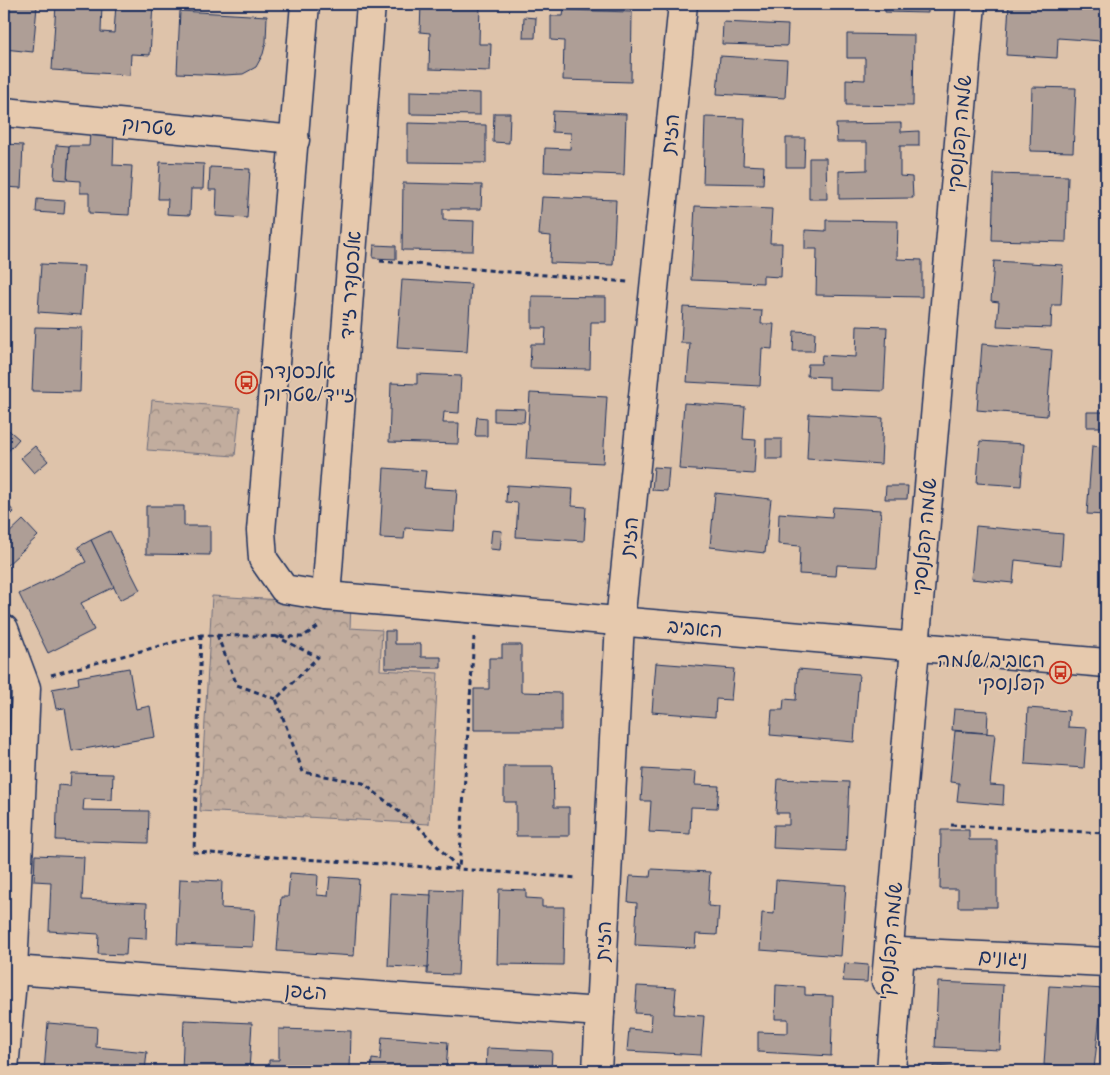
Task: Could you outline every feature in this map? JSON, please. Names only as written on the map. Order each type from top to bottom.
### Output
[{"type":"street","points":[[295,140],[305,4]]},
{"type":"street","name":"אלכסנדר זייד","points":[[326,596],[371,4]]},
{"type":"street","name":"הזית","points":[[597,1071],[620,622],[683,4]]},
{"type":"street","name":"שלמה קפלנסקי","points":[[878,1071],[971,4]]},
{"type":"street","name":"שטרוק","points":[[4,112],[295,140]]},
{"type":"street","name":"האביב","points":[[295,140],[261,531],[263,559],[284,589],[326,596],[1106,663]]},
{"type":"street","points":[[4,629],[26,688],[13,970],[4,1070]]},
{"type":"street","name":"שלמה קפלנסקי","points":[[891,1071],[900,952]]},
{"type":"street","name":"ניגונים","points":[[900,952],[1106,962]]},
{"type":"street","name":"הגפן","points":[[13,970],[600,1012]]},
{"type":"path","points":[[352,259],[655,284]]},
{"type":"path","points":[[459,869],[476,609]]},
{"type":"path","points":[[201,635],[194,852],[606,880]]},
{"type":"path","points":[[24,682],[201,635],[302,637]]},
{"type":"path","points":[[217,636],[237,685],[276,699],[303,772],[363,783],[421,829],[459,869]]},
{"type":"path","points":[[275,636],[318,657],[276,699]]},
{"type":"path","points":[[951,825],[1106,833]]},
{"type":"green space","points":[[152,400],[240,408],[235,456],[147,450]]},
{"type":"green space","points":[[212,596],[351,604],[350,628],[382,630],[380,670],[438,673],[429,824],[200,811]]},
{"type":"building","points":[[4,4],[37,6],[33,52],[4,49]]},
{"type":"building","points":[[56,4],[102,4],[101,32],[114,33],[116,4],[153,4],[150,55],[131,54],[130,75],[52,70]]},
{"type":"building","points":[[421,4],[480,4],[479,44],[491,44],[490,71],[429,69],[430,33],[420,32]]},
{"type":"building","points":[[885,4],[928,4],[928,13],[885,12]]},
{"type":"building","points":[[1009,4],[1103,4],[1101,41],[1058,38],[1057,58],[1006,55]]},
{"type":"building","points":[[564,10],[632,12],[631,82],[563,80],[564,41],[551,40],[551,16],[563,16]]},
{"type":"building","points":[[180,11],[267,16],[266,42],[263,54],[256,67],[243,74],[177,73]]},
{"type":"building","points":[[524,17],[536,18],[535,38],[523,38]]},
{"type":"building","points":[[723,22],[788,25],[787,46],[722,44]]},
{"type":"building","points":[[847,34],[914,35],[913,106],[846,105],[846,79],[865,80],[865,58],[847,58]]},
{"type":"building","points":[[720,56],[787,60],[785,98],[717,94]]},
{"type":"building","points":[[1032,87],[1076,88],[1073,152],[1030,151]]},
{"type":"building","points":[[410,91],[480,93],[480,115],[410,114]]},
{"type":"building","points":[[553,111],[626,114],[624,175],[544,172],[545,148],[570,149],[571,133],[552,132]]},
{"type":"building","points":[[494,113],[510,113],[509,143],[493,142]]},
{"type":"building","points":[[705,117],[745,118],[743,165],[764,166],[763,184],[703,183]]},
{"type":"building","points":[[408,123],[486,125],[486,163],[408,162]]},
{"type":"building","points":[[901,123],[901,132],[919,131],[919,146],[900,146],[900,176],[912,177],[913,198],[839,199],[839,171],[867,170],[867,142],[837,142],[836,124]]},
{"type":"building","points":[[90,133],[114,135],[113,165],[132,166],[129,215],[89,213],[89,193],[80,193],[80,181],[67,180],[69,146],[89,146]]},
{"type":"building","points":[[786,138],[805,138],[804,167],[786,167]]},
{"type":"building","points":[[4,144],[23,145],[21,188],[4,187]]},
{"type":"building","points":[[56,145],[69,146],[67,180],[54,179]]},
{"type":"building","points":[[809,158],[826,158],[827,199],[809,199]]},
{"type":"building","points":[[160,162],[204,164],[203,189],[191,189],[190,215],[167,214],[168,199],[158,199]]},
{"type":"building","points":[[210,167],[250,169],[247,218],[216,216],[217,190],[209,190]]},
{"type":"building","points":[[994,174],[1068,176],[1066,242],[992,240]]},
{"type":"building","points":[[403,183],[482,185],[481,209],[443,209],[443,220],[474,221],[473,251],[402,250]]},
{"type":"building","points":[[542,197],[616,200],[613,265],[550,263],[551,236],[539,235]]},
{"type":"building","points":[[37,199],[65,201],[64,214],[36,212]]},
{"type":"building","points":[[695,206],[772,209],[770,243],[782,243],[781,277],[763,276],[763,283],[691,280]]},
{"type":"building","points":[[826,220],[898,221],[897,259],[922,260],[922,297],[816,295],[817,249],[805,249],[805,230],[826,231]]},
{"type":"building","points":[[374,245],[396,246],[396,259],[373,258]]},
{"type":"building","points":[[994,261],[1063,265],[1061,305],[1052,305],[1051,328],[997,326],[999,302],[991,301]]},
{"type":"building","points":[[41,264],[84,266],[81,315],[38,312]]},
{"type":"building","points":[[402,280],[471,284],[467,352],[397,348]]},
{"type":"building","points":[[532,296],[606,297],[606,322],[591,322],[590,369],[530,368],[531,344],[545,344],[546,328],[532,328]]},
{"type":"building","points":[[683,307],[762,311],[761,324],[774,324],[772,349],[762,348],[760,386],[687,382],[690,343],[681,343]]},
{"type":"building","points":[[857,326],[887,327],[884,391],[829,389],[829,377],[807,376],[808,364],[821,364],[822,355],[856,357]]},
{"type":"building","points":[[35,327],[82,328],[80,392],[32,391]]},
{"type":"building","points":[[794,331],[815,332],[814,351],[793,351]]},
{"type":"building","points":[[982,344],[1052,350],[1047,416],[977,410]]},
{"type":"building","points":[[417,374],[461,376],[459,413],[444,412],[443,423],[459,423],[458,444],[389,442],[391,383],[417,384]]},
{"type":"building","points":[[530,393],[607,397],[603,463],[526,459]]},
{"type":"building","points":[[684,403],[745,407],[743,439],[756,440],[754,474],[679,469]]},
{"type":"building","points":[[494,408],[525,409],[524,422],[494,421]]},
{"type":"building","points":[[1087,412],[1106,412],[1106,427],[1087,427]]},
{"type":"building","points":[[809,414],[883,418],[881,464],[807,459]]},
{"type":"building","points":[[477,417],[487,418],[487,436],[475,436]]},
{"type":"building","points":[[4,426],[19,439],[4,456]]},
{"type":"building","points":[[766,439],[782,439],[782,459],[766,459]]},
{"type":"building","points":[[980,441],[1024,444],[1021,486],[977,483]]},
{"type":"building","points":[[35,446],[48,461],[34,473],[21,458]]},
{"type":"building","points":[[1092,446],[1106,447],[1106,515],[1087,514]]},
{"type":"building","points":[[654,467],[669,468],[667,491],[652,490]]},
{"type":"building","points":[[384,468],[426,471],[424,488],[457,490],[454,531],[405,528],[404,539],[380,538]]},
{"type":"building","points":[[507,485],[573,489],[572,506],[586,507],[584,541],[516,537],[518,503],[506,502]]},
{"type":"building","points":[[886,486],[908,486],[907,499],[885,499]]},
{"type":"building","points":[[715,493],[771,499],[765,553],[710,547]]},
{"type":"building","points":[[4,500],[14,512],[4,522]]},
{"type":"building","points":[[146,506],[184,506],[184,526],[210,526],[210,555],[146,554]]},
{"type":"building","points":[[833,507],[881,510],[877,567],[837,565],[836,576],[799,574],[800,546],[778,544],[779,513],[832,517]]},
{"type":"building","points":[[23,520],[38,536],[4,568],[4,538]]},
{"type":"building","points":[[976,526],[1063,534],[1061,565],[1015,560],[1013,583],[971,579]]},
{"type":"building","points":[[492,530],[502,531],[500,550],[490,549]]},
{"type":"building","points":[[110,531],[140,590],[120,600],[91,540]]},
{"type":"building","points":[[91,540],[114,587],[81,603],[94,630],[48,653],[19,594],[86,562],[78,547]]},
{"type":"building","points":[[385,631],[395,631],[395,644],[421,644],[421,657],[441,657],[441,668],[385,668]]},
{"type":"building","points":[[502,645],[521,645],[521,692],[561,693],[561,730],[474,730],[474,689],[489,689],[489,658],[502,658]]},
{"type":"building","points":[[656,663],[734,669],[731,700],[716,699],[715,717],[652,712]]},
{"type":"building","points":[[129,668],[136,709],[150,706],[155,737],[72,751],[65,708],[56,709],[52,689],[79,684],[78,677]]},
{"type":"building","points":[[798,669],[859,674],[854,742],[770,735],[772,710],[783,710],[784,699],[796,700]]},
{"type":"building","points":[[1028,708],[1069,711],[1068,727],[1087,728],[1084,768],[1025,764]]},
{"type":"building","points":[[954,709],[988,711],[987,733],[952,730]]},
{"type":"building","points":[[955,731],[995,734],[990,785],[1004,786],[1003,805],[957,801],[959,783],[950,782]]},
{"type":"building","points":[[504,766],[553,766],[554,807],[569,807],[569,836],[516,836],[516,802],[504,802]]},
{"type":"building","points":[[643,769],[696,772],[695,785],[719,786],[717,808],[691,807],[690,834],[649,832],[651,801],[641,801]]},
{"type":"building","points":[[71,773],[113,774],[112,800],[84,799],[83,810],[149,811],[148,843],[56,840],[58,785],[70,786]]},
{"type":"building","points":[[778,779],[849,782],[846,851],[773,848],[774,825],[789,825],[789,813],[776,813]]},
{"type":"building","points":[[941,830],[969,830],[969,840],[997,840],[997,907],[958,907],[958,889],[940,889]]},
{"type":"building","points":[[35,855],[84,857],[82,900],[147,903],[146,939],[127,938],[126,955],[98,954],[99,934],[49,931],[51,882],[34,881]]},
{"type":"building","points":[[651,869],[710,872],[708,906],[719,907],[717,935],[696,934],[695,948],[635,945],[637,903],[628,902],[630,876],[650,877]]},
{"type":"building","points":[[290,873],[318,875],[317,895],[328,896],[330,877],[359,879],[354,956],[277,951],[281,897],[288,897]]},
{"type":"building","points":[[180,879],[222,881],[221,908],[255,910],[253,947],[177,944]]},
{"type":"building","points":[[776,880],[846,885],[841,956],[760,950],[762,913],[774,914]]},
{"type":"building","points":[[499,889],[526,890],[526,898],[542,899],[542,907],[564,907],[563,965],[497,964]]},
{"type":"building","points":[[431,890],[462,891],[458,975],[427,974]]},
{"type":"building","points":[[391,893],[431,895],[428,968],[388,966]]},
{"type":"building","points":[[845,963],[868,965],[867,982],[843,981]]},
{"type":"building","points":[[938,982],[1003,985],[1000,1050],[935,1047]]},
{"type":"building","points":[[776,985],[805,987],[805,995],[833,996],[831,1056],[758,1052],[758,1032],[788,1033],[788,1019],[775,1019]]},
{"type":"building","points":[[637,986],[676,988],[674,1014],[704,1016],[701,1055],[627,1051],[629,1029],[651,1031],[652,1014],[635,1013]]},
{"type":"building","points":[[1049,986],[1106,989],[1106,1016],[1100,1015],[1094,1069],[1044,1065]]},
{"type":"building","points":[[184,1020],[252,1023],[249,1071],[182,1071]]},
{"type":"building","points":[[48,1023],[97,1027],[96,1047],[147,1052],[145,1071],[44,1071]]},
{"type":"building","points":[[279,1029],[351,1031],[350,1071],[269,1071],[269,1060],[279,1060]]},
{"type":"building","points":[[382,1037],[448,1042],[446,1071],[371,1071],[372,1059],[380,1060]]},
{"type":"building","points":[[487,1048],[552,1051],[551,1071],[486,1071]]},
{"type":"building","points":[[933,1066],[1002,1070],[933,1071]]},
{"type":"place","name":"אלכסנדר זייד/שטרוק","points":[[247,382]]},
{"type":"place","name":"האביב/שלמה קפלנסקי","points":[[1061,672]]}]
